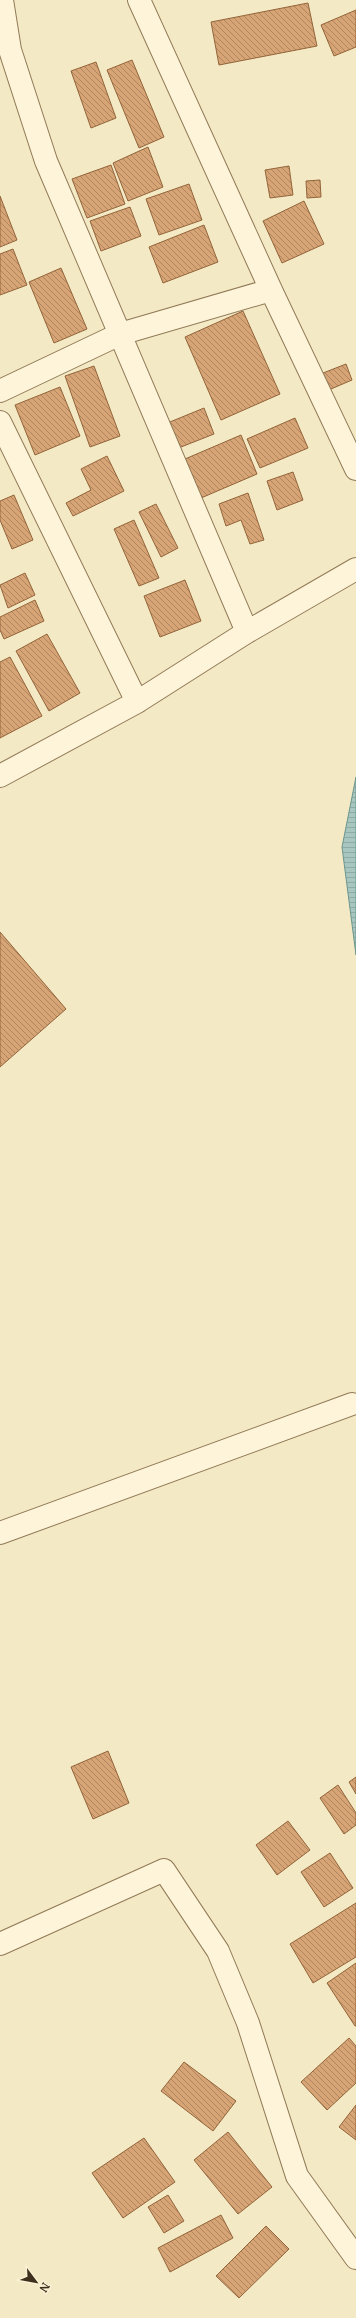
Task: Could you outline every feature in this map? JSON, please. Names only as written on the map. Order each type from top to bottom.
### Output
[{"type":"street","points":[[2,0],[10,50],[46,161],[247,632]]},
{"type":"street","points":[[139,0],[271,290],[356,469]]},
{"type":"street","points":[[0,391],[120,334],[271,290]]},
{"type":"street","points":[[0,422],[137,702]]},
{"type":"street","points":[[0,776],[137,702],[247,632],[356,569]]},
{"type":"street","points":[[0,1533],[352,1404]]},
{"type":"street","points":[[0,1944],[164,1870],[218,1951],[248,2023],[297,2176],[356,2258]]},
{"type":"water","points":[[356,777],[356,955],[342,847]]},
{"type":"building","points":[[308,3],[317,46],[219,65],[211,22]]},
{"type":"building","points":[[356,10],[356,47],[334,56],[321,25]]},
{"type":"building","points":[[132,60],[164,137],[139,148],[107,70]]},
{"type":"building","points":[[96,62],[116,118],[91,128],[71,71]]},
{"type":"building","points":[[148,147],[163,187],[128,201],[113,163]]},
{"type":"building","points":[[111,165],[125,204],[87,218],[72,179]]},
{"type":"building","points":[[289,166],[293,195],[270,198],[265,170]]},
{"type":"building","points":[[320,180],[321,197],[307,198],[306,181]]},
{"type":"building","points":[[189,184],[202,220],[159,235],[146,199]]},
{"type":"building","points":[[0,196],[17,240],[0,247]]},
{"type":"building","points":[[304,201],[324,244],[282,263],[263,221]]},
{"type":"building","points":[[130,207],[141,236],[101,251],[90,221]]},
{"type":"building","points":[[204,225],[218,262],[163,283],[149,247]]},
{"type":"building","points":[[13,249],[27,285],[0,295],[0,254]]},
{"type":"building","points":[[61,268],[87,329],[54,343],[29,282]]},
{"type":"building","points":[[243,311],[280,394],[221,420],[185,337]]},
{"type":"building","points":[[346,364],[352,380],[324,392],[318,375]]},
{"type":"building","points":[[94,366],[120,436],[90,447],[65,376]]},
{"type":"building","points":[[60,387],[80,436],[35,455],[15,405]]},
{"type":"building","points":[[204,408],[214,434],[176,449],[165,424]]},
{"type":"building","points":[[295,418],[308,448],[260,468],[247,439]]},
{"type":"building","points":[[241,435],[257,474],[201,498],[185,459]]},
{"type":"building","points":[[107,456],[124,491],[73,516],[66,503],[91,490],[81,469]]},
{"type":"building","points":[[293,472],[303,500],[277,510],[267,481]]},
{"type":"building","points":[[248,493],[264,540],[250,544],[241,520],[226,526],[219,504]]},
{"type":"building","points":[[14,495],[33,540],[12,549],[0,520],[0,501]]},
{"type":"building","points":[[156,504],[178,548],[161,557],[139,512]]},
{"type":"building","points":[[134,520],[159,578],[139,586],[114,529]]},
{"type":"building","points":[[25,573],[35,595],[8,608],[0,585]]},
{"type":"building","points":[[185,580],[201,621],[160,637],[144,596]]},
{"type":"building","points":[[35,600],[44,621],[4,639],[0,630],[0,617]]},
{"type":"building","points":[[47,634],[80,693],[49,711],[16,651]]},
{"type":"building","points":[[10,657],[42,716],[0,738],[0,662]]},
{"type":"building","points":[[0,932],[66,1009],[0,1067]]},
{"type":"building","points":[[108,1751],[129,1803],[93,1819],[71,1767]]},
{"type":"building","points":[[356,1777],[356,1794],[349,1782]]},
{"type":"building","points":[[338,1785],[356,1813],[356,1825],[344,1834],[320,1798]]},
{"type":"building","points":[[288,1821],[310,1850],[277,1875],[256,1845]]},
{"type":"building","points":[[330,1853],[353,1888],[324,1907],[301,1872]]},
{"type":"building","points":[[356,1903],[356,1957],[313,1983],[290,1944]]},
{"type":"building","points":[[356,1963],[356,2026],[355,2026],[327,1983]]},
{"type":"building","points":[[349,2038],[356,2046],[356,2083],[327,2110],[301,2082]]},
{"type":"building","points":[[184,2062],[236,2101],[213,2131],[161,2091]]},
{"type":"building","points":[[356,2105],[356,2140],[339,2127]]},
{"type":"building","points":[[228,2132],[272,2187],[238,2214],[194,2160]]},
{"type":"building","points":[[144,2138],[175,2182],[123,2218],[92,2173]]},
{"type":"building","points":[[168,2195],[184,2221],[164,2233],[148,2207]]},
{"type":"building","points":[[221,2215],[233,2238],[170,2272],[158,2248]]},
{"type":"building","points":[[266,2226],[289,2249],[239,2298],[216,2276]]}]
